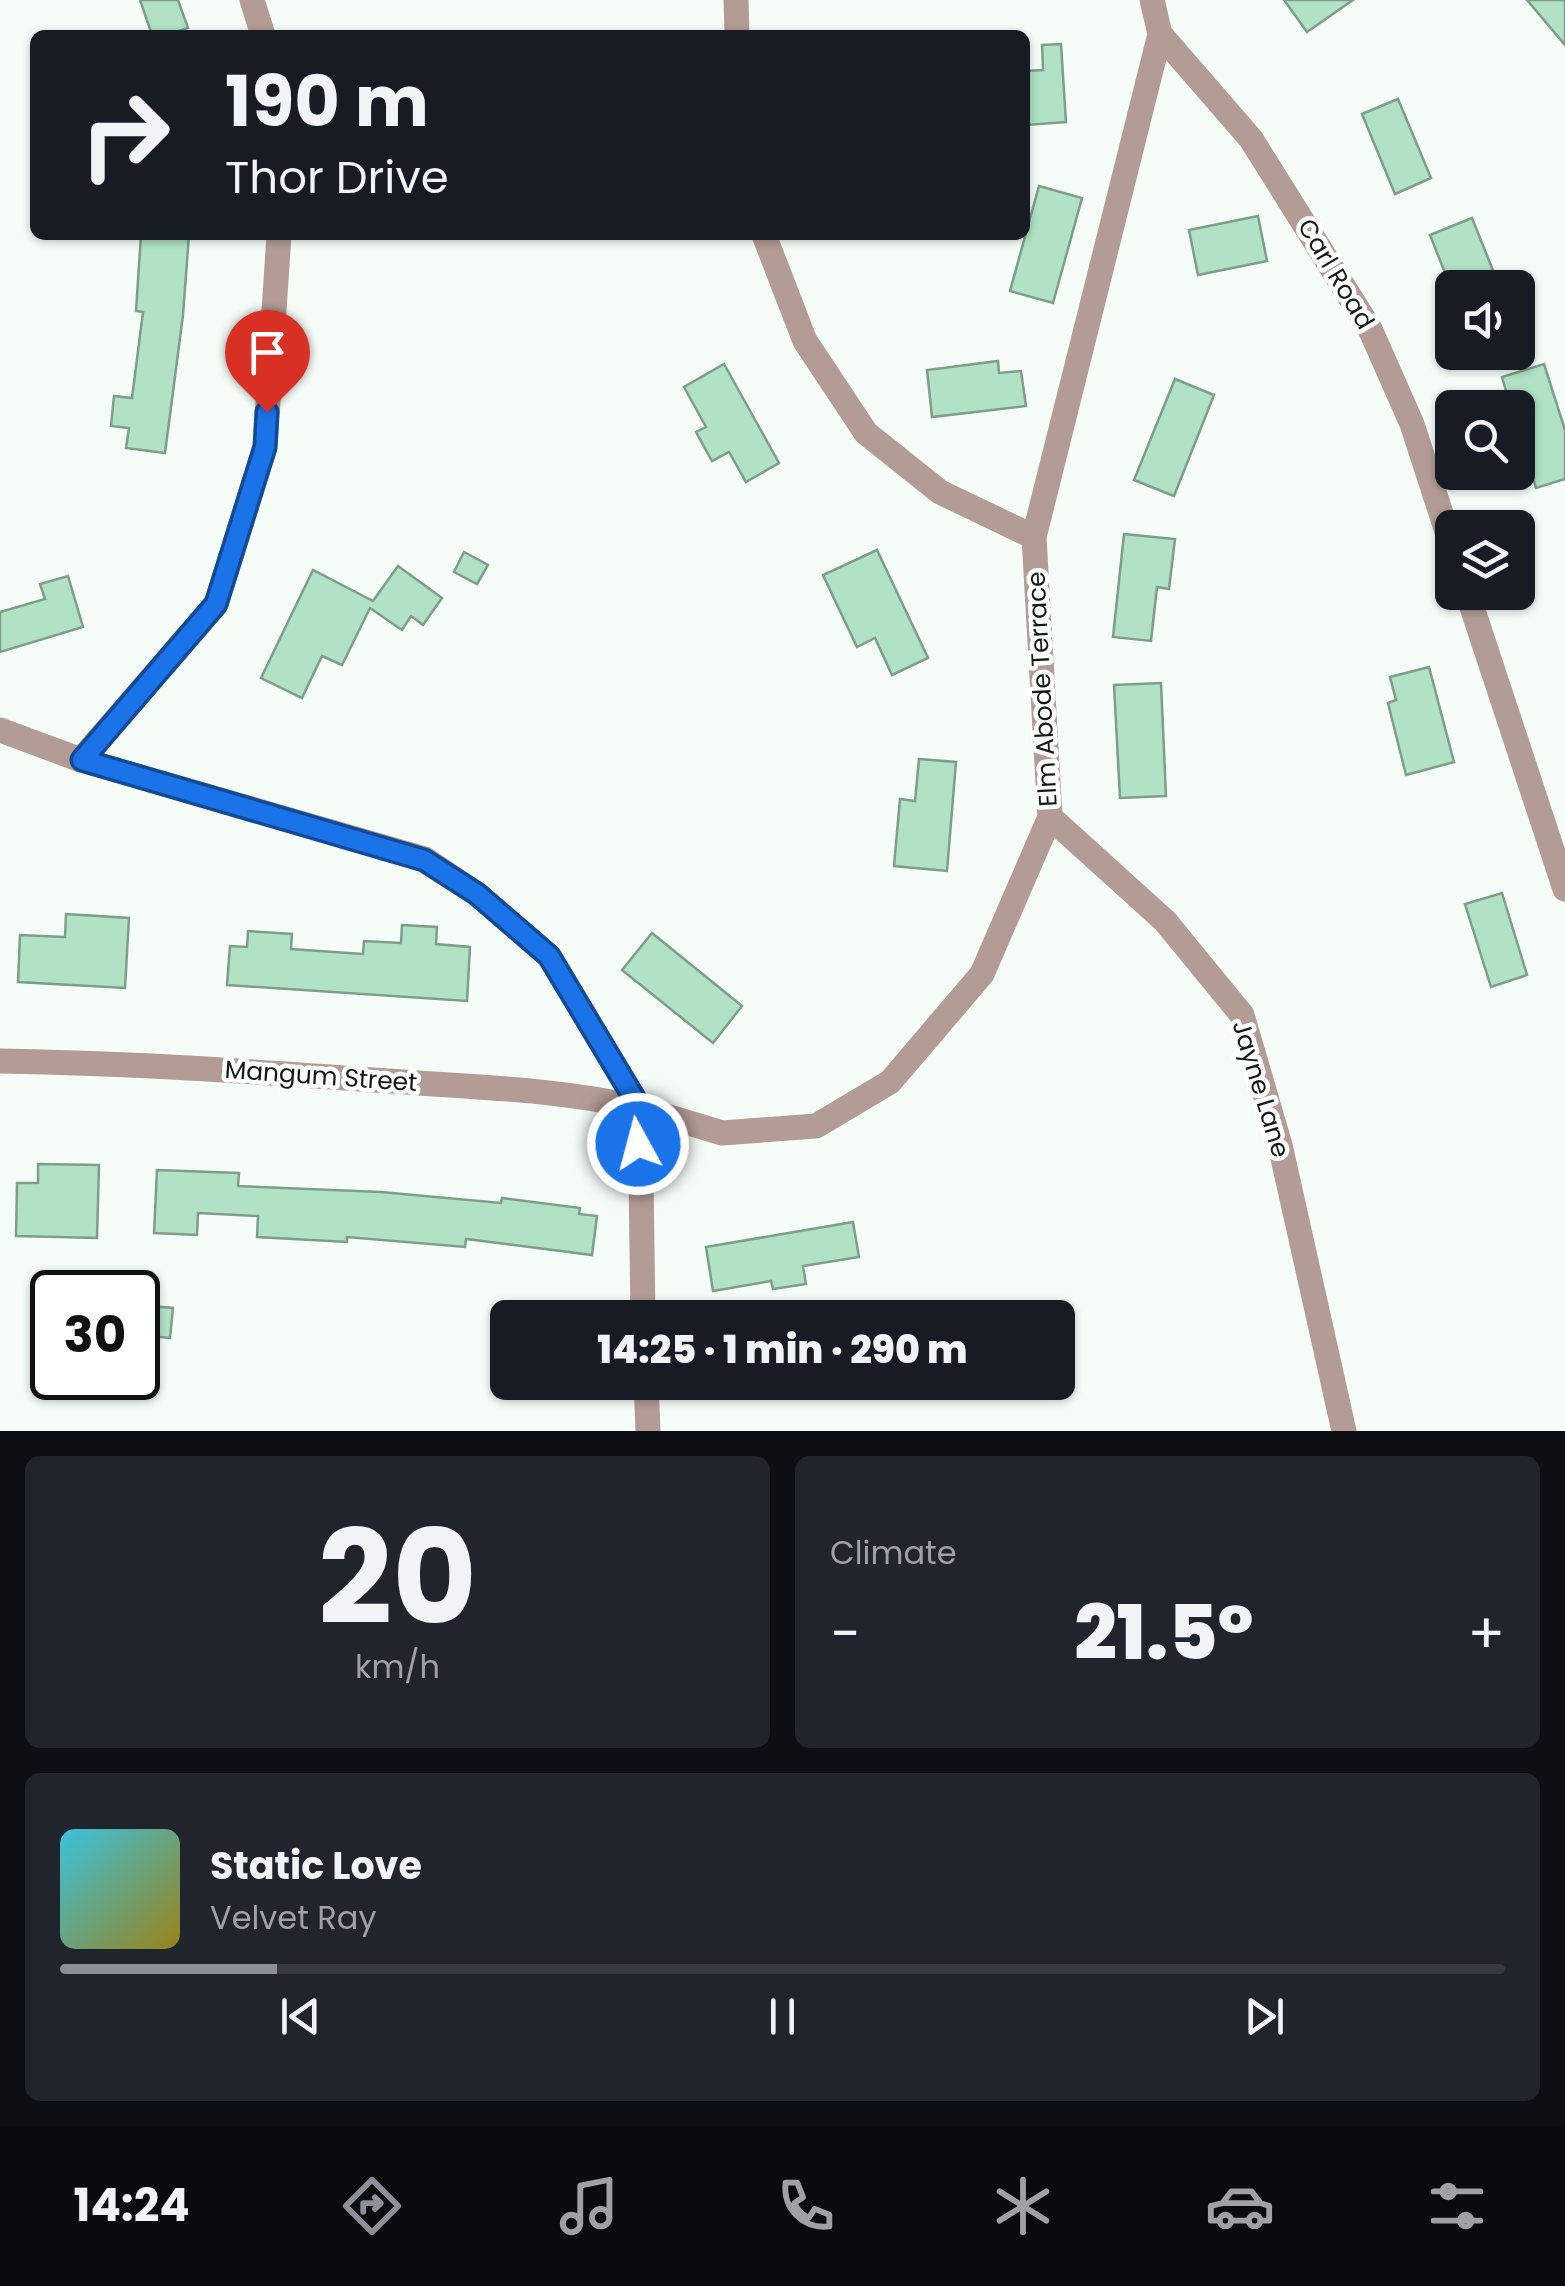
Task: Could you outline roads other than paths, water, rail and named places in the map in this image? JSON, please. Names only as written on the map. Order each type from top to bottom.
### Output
[{"type":"street","points":[[252,0],[261,30]]},
{"type":"street","points":[[736,0],[737,30]]},
{"type":"street","name":"Elm Abode Terrace","points":[[640,1108],[722,1133],[816,1126],[890,1082],[982,974],[1050,817],[1034,536],[1160,34],[1152,0]]},
{"type":"street","name":"Carl Road","points":[[1160,34],[1251,139],[1370,330],[1412,424],[1440,510]]},
{"type":"street","points":[[82,760],[216,604],[265,447],[279,240]]},
{"type":"street","points":[[766,240],[805,341],[866,434],[940,492],[1034,536]]},
{"type":"street","points":[[1474,610],[1565,889]]},
{"type":"street","points":[[0,730],[82,760],[424,860],[477,894],[549,956],[640,1108],[643,1300]]},
{"type":"street","name":"Jayne Lane","points":[[1050,817],[1165,921],[1242,1015],[1280,1145],[1344,1431]]},
{"type":"street","name":"Mangum Street","points":[[0,1060],[150,1064],[468,1086],[594,1097],[640,1108]]},
{"type":"street","points":[[647,1400],[648,1431]]}]
